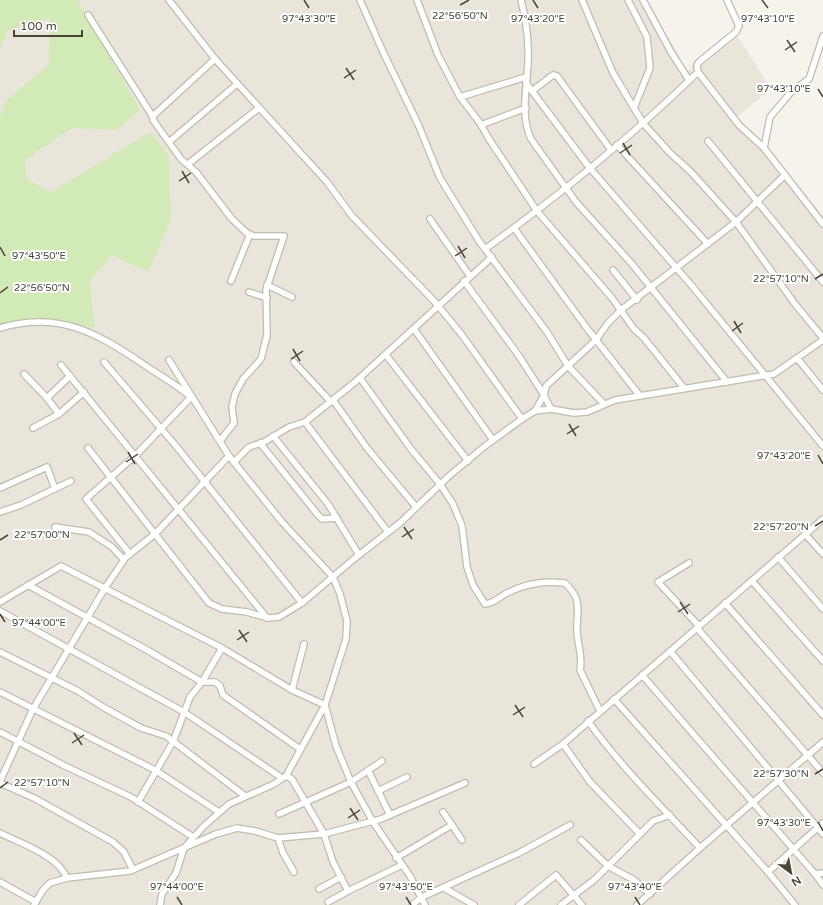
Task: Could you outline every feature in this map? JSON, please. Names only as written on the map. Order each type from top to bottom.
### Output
[{"type":"street","points":[[169,0],[215,60],[327,182],[352,216],[439,307],[462,335],[522,419]]},
{"type":"street","points":[[360,0],[418,124],[440,178],[485,249],[547,332],[568,366],[604,404]]},
{"type":"street","points":[[416,0],[438,54],[460,98],[481,125],[537,212],[621,310],[684,388]]},
{"type":"street","points":[[522,0],[529,50],[526,80],[526,108],[528,132],[531,139],[566,188],[727,382]]},
{"type":"street","points":[[88,448],[209,603],[222,610],[247,612],[268,618],[279,617],[302,603],[388,532],[416,508],[440,484],[493,440],[535,411],[551,409],[574,413],[587,412],[615,400],[774,374],[823,339],[795,304],[736,222],[691,172],[670,153],[643,123],[613,73],[582,0]]},
{"type":"street","points":[[628,0],[647,37],[650,68],[634,108]]},
{"type":"street","points":[[643,0],[671,52],[689,80]]},
{"type":"street","points":[[727,0],[739,26],[736,32],[699,62],[697,65],[698,72],[738,125],[764,148],[823,224]]},
{"type":"street","points":[[88,15],[168,142],[181,159],[196,172],[232,219],[250,234],[284,236],[267,285],[267,336],[261,359],[243,379],[235,394],[232,407],[234,423],[220,441]]},
{"type":"street","points":[[764,148],[770,117],[792,91],[809,79],[823,36]]},
{"type":"street","points":[[152,117],[215,60]]},
{"type":"street","points":[[485,249],[537,212],[566,188],[643,123],[698,72]]},
{"type":"street","points":[[532,91],[553,75],[557,76],[611,150]]},
{"type":"street","points":[[460,98],[526,80]]},
{"type":"street","points":[[526,80],[532,91],[589,168],[677,269],[823,446]]},
{"type":"street","points":[[168,142],[236,84]]},
{"type":"street","points":[[188,164],[259,108]]},
{"type":"street","points":[[481,125],[526,108]]},
{"type":"street","points":[[708,141],[823,282]]},
{"type":"street","points":[[617,144],[708,244]]},
{"type":"street","points":[[535,411],[544,395],[546,386],[596,340],[608,323],[621,310],[637,300],[736,222],[785,175]]},
{"type":"street","points":[[430,219],[470,276]]},
{"type":"street","points":[[514,228],[558,291],[640,396]]},
{"type":"street","points":[[231,281],[250,234]]},
{"type":"street","points":[[234,462],[243,451],[249,447],[260,443],[289,427],[305,422],[332,401],[360,378],[439,307],[464,281],[492,258]]},
{"type":"street","points":[[614,270],[637,300]]},
{"type":"street","points":[[464,281],[519,356],[544,395],[551,409]]},
{"type":"street","points":[[267,285],[292,298]]},
{"type":"street","points":[[249,292],[267,298]]},
{"type":"street","points":[[0,328],[10,325],[38,323],[66,324],[81,329],[95,334],[114,344],[191,396]]},
{"type":"street","points":[[414,329],[493,440]]},
{"type":"street","points":[[386,354],[468,461]]},
{"type":"street","points":[[797,358],[823,390]]},
{"type":"street","points":[[160,905],[162,894],[176,873],[184,848],[193,837],[229,804],[274,784],[284,777],[325,705],[346,633],[346,621],[340,594],[333,576],[282,522],[229,456],[169,360]]},
{"type":"street","points":[[104,362],[302,603]]},
{"type":"street","points":[[294,362],[332,401],[367,448],[416,508]]},
{"type":"street","points":[[61,365],[268,618]]},
{"type":"street","points":[[24,374],[47,398],[59,414]]},
{"type":"street","points":[[47,398],[70,376]]},
{"type":"street","points":[[360,378],[411,449],[440,484],[453,504],[462,526],[467,567],[473,585],[486,604],[493,603],[507,593],[532,583],[546,581],[565,583],[572,591],[576,597],[578,610],[577,633],[582,662],[580,670],[600,711]]},
{"type":"street","points":[[33,428],[59,414],[84,392]]},
{"type":"street","points":[[130,554],[86,499],[136,455],[191,396]]},
{"type":"street","points":[[305,422],[388,532]]},
{"type":"street","points":[[273,436],[328,504],[359,555]]},
{"type":"street","points":[[260,443],[322,519],[337,518]]},
{"type":"street","points":[[133,870],[124,852],[113,842],[34,798],[0,782],[19,743],[33,709],[105,588],[124,560],[155,534],[229,456]]},
{"type":"street","points":[[0,488],[47,468],[55,489]]},
{"type":"street","points":[[0,512],[21,505],[71,481]]},
{"type":"street","points":[[534,764],[563,744],[823,519]]},
{"type":"street","points":[[55,527],[89,532],[112,547],[124,560]]},
{"type":"street","points":[[805,534],[823,554]]},
{"type":"street","points":[[778,557],[823,609]]},
{"type":"street","points":[[689,563],[658,582],[698,626],[823,773]]},
{"type":"street","points":[[0,602],[61,566],[222,648],[292,690],[325,705]]},
{"type":"street","points":[[752,580],[823,661]]},
{"type":"street","points":[[28,585],[202,682],[215,682],[220,686],[223,695],[300,749]]},
{"type":"street","points":[[725,603],[823,714]]},
{"type":"street","points":[[0,611],[184,712],[284,777],[292,779],[324,834],[333,862],[348,891]]},
{"type":"street","points":[[292,690],[304,644]]},
{"type":"street","points":[[138,802],[173,742],[190,697],[202,682],[222,648]]},
{"type":"street","points":[[0,652],[78,691],[141,728],[166,736],[245,796]]},
{"type":"street","points":[[670,652],[823,834]]},
{"type":"street","points":[[642,675],[823,884]]},
{"type":"street","points":[[0,692],[156,770],[219,812]]},
{"type":"street","points":[[614,699],[768,872],[795,905]]},
{"type":"street","points":[[325,705],[336,746],[351,782],[373,822],[402,865],[422,897],[425,905]]},
{"type":"street","points":[[588,721],[610,751],[628,768],[646,793],[670,815],[700,848]]},
{"type":"street","points":[[0,732],[19,743],[138,802],[193,837]]},
{"type":"street","points":[[637,905],[700,848],[778,782],[807,754],[823,742]]},
{"type":"street","points":[[563,744],[590,782],[640,834]]},
{"type":"street","points":[[278,814],[304,801],[351,782],[382,761]]},
{"type":"street","points":[[368,770],[390,815]]},
{"type":"street","points":[[378,791],[407,777]]},
{"type":"street","points":[[0,882],[35,903],[50,883],[67,878],[133,870],[216,834],[237,828],[255,831],[278,838],[324,834],[373,822],[465,783]]},
{"type":"street","points":[[443,812],[462,840]]},
{"type":"street","points":[[561,905],[608,866],[653,821],[670,815]]},
{"type":"street","points":[[768,872],[823,823]]},
{"type":"street","points":[[396,858],[452,825]]},
{"type":"street","points":[[412,905],[422,897],[519,853],[570,825]]},
{"type":"street","points":[[0,833],[45,856],[63,870],[67,878]]},
{"type":"street","points":[[278,838],[283,853],[294,872]]},
{"type":"street","points":[[581,840],[608,866],[634,880],[650,894]]},
{"type":"street","points":[[328,902],[402,865]]},
{"type":"street","points":[[815,874],[823,873]]},
{"type":"street","points":[[519,905],[556,875],[582,905]]},
{"type":"street","points":[[319,889],[340,876]]},
{"type":"street","points":[[444,888],[474,905]]},
{"type":"shaded area","points":[[0,0],[647,0],[688,72],[696,59],[733,29],[771,89],[737,117],[761,140],[823,216],[823,827],[821,829],[823,832],[823,905],[0,905]]},
{"type":"green space","points":[[0,0],[77,0],[140,110],[117,130],[72,128],[25,160],[27,180],[51,192],[150,132],[169,156],[171,219],[148,272],[112,255],[90,280],[94,328],[56,319],[0,324],[0,116],[7,100],[49,64],[50,18],[8,30],[0,48]]}]
